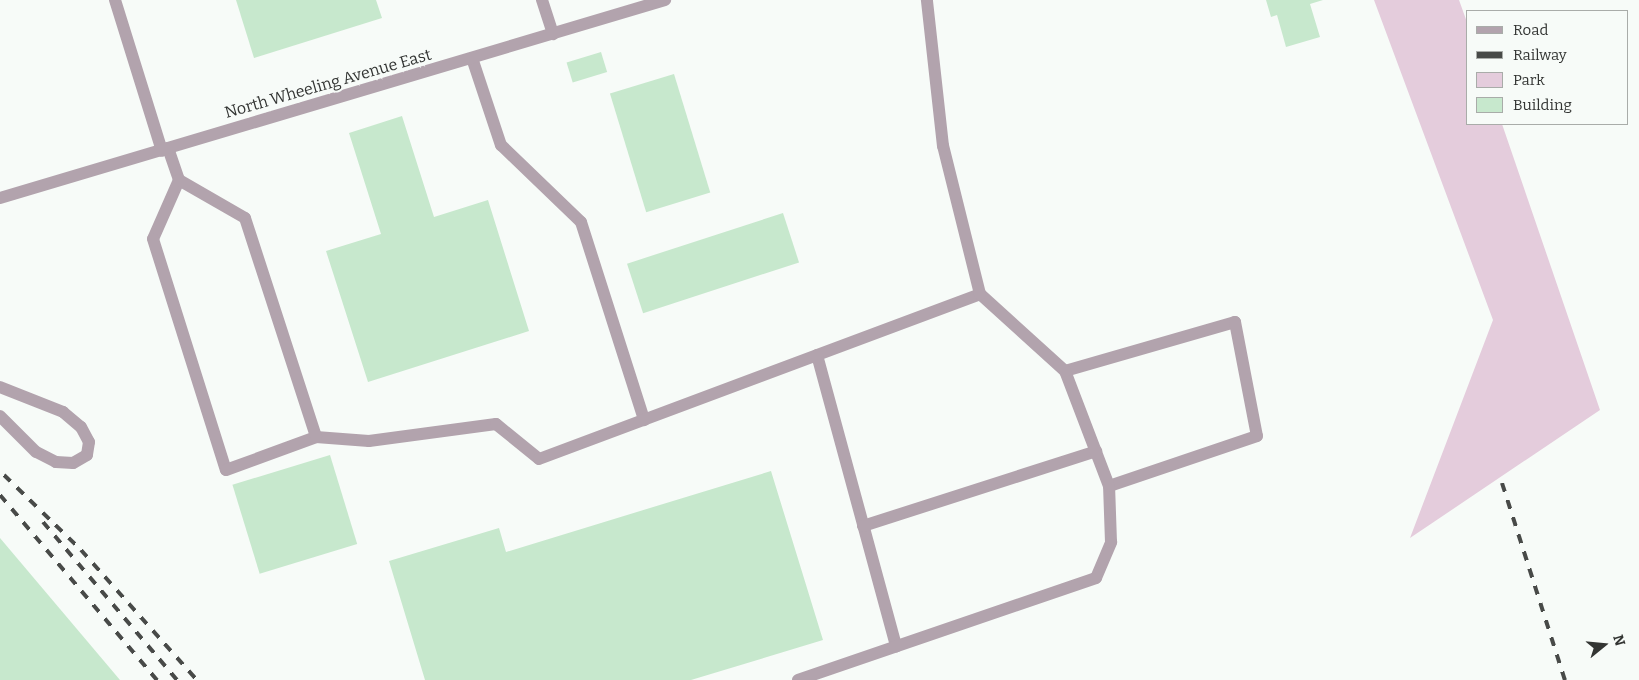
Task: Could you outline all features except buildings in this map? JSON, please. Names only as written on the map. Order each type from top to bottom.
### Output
[{"type":"street","points":[[115,0],[165,149],[179,180],[245,218],[316,437]]},
{"type":"street","points":[[542,0],[553,34]]},
{"type":"street","name":"North Wheeling Avenue East","points":[[0,198],[666,0]]},
{"type":"street","points":[[798,680],[1096,578],[1111,542],[1109,486],[1065,371],[980,294],[943,146],[927,0]]},
{"type":"street","points":[[472,58],[501,146],[581,222],[644,420]]},
{"type":"street","points":[[179,180],[154,239],[226,470],[316,437],[369,441],[496,424],[539,459],[980,294]]},
{"type":"street","points":[[1065,371],[1235,322],[1258,436],[1109,486]]},
{"type":"street","points":[[817,355],[896,646]]},
{"type":"street","points":[[0,387],[62,412],[81,427],[89,442],[87,455],[73,463],[56,462],[36,452],[0,416]]},
{"type":"street","points":[[863,526],[1096,451]]},
{"type":"green space","points":[[1374,0],[1459,0],[1466,19],[1466,125],[1502,125],[1600,410],[1410,538],[1493,320]]},
{"type":"railway","points":[[4,475],[81,550],[197,680]]},
{"type":"railway","points":[[1502,483],[1565,680]]},
{"type":"railway","points":[[0,495],[157,680]]},
{"type":"railway","points":[[43,522],[177,680]]}]
